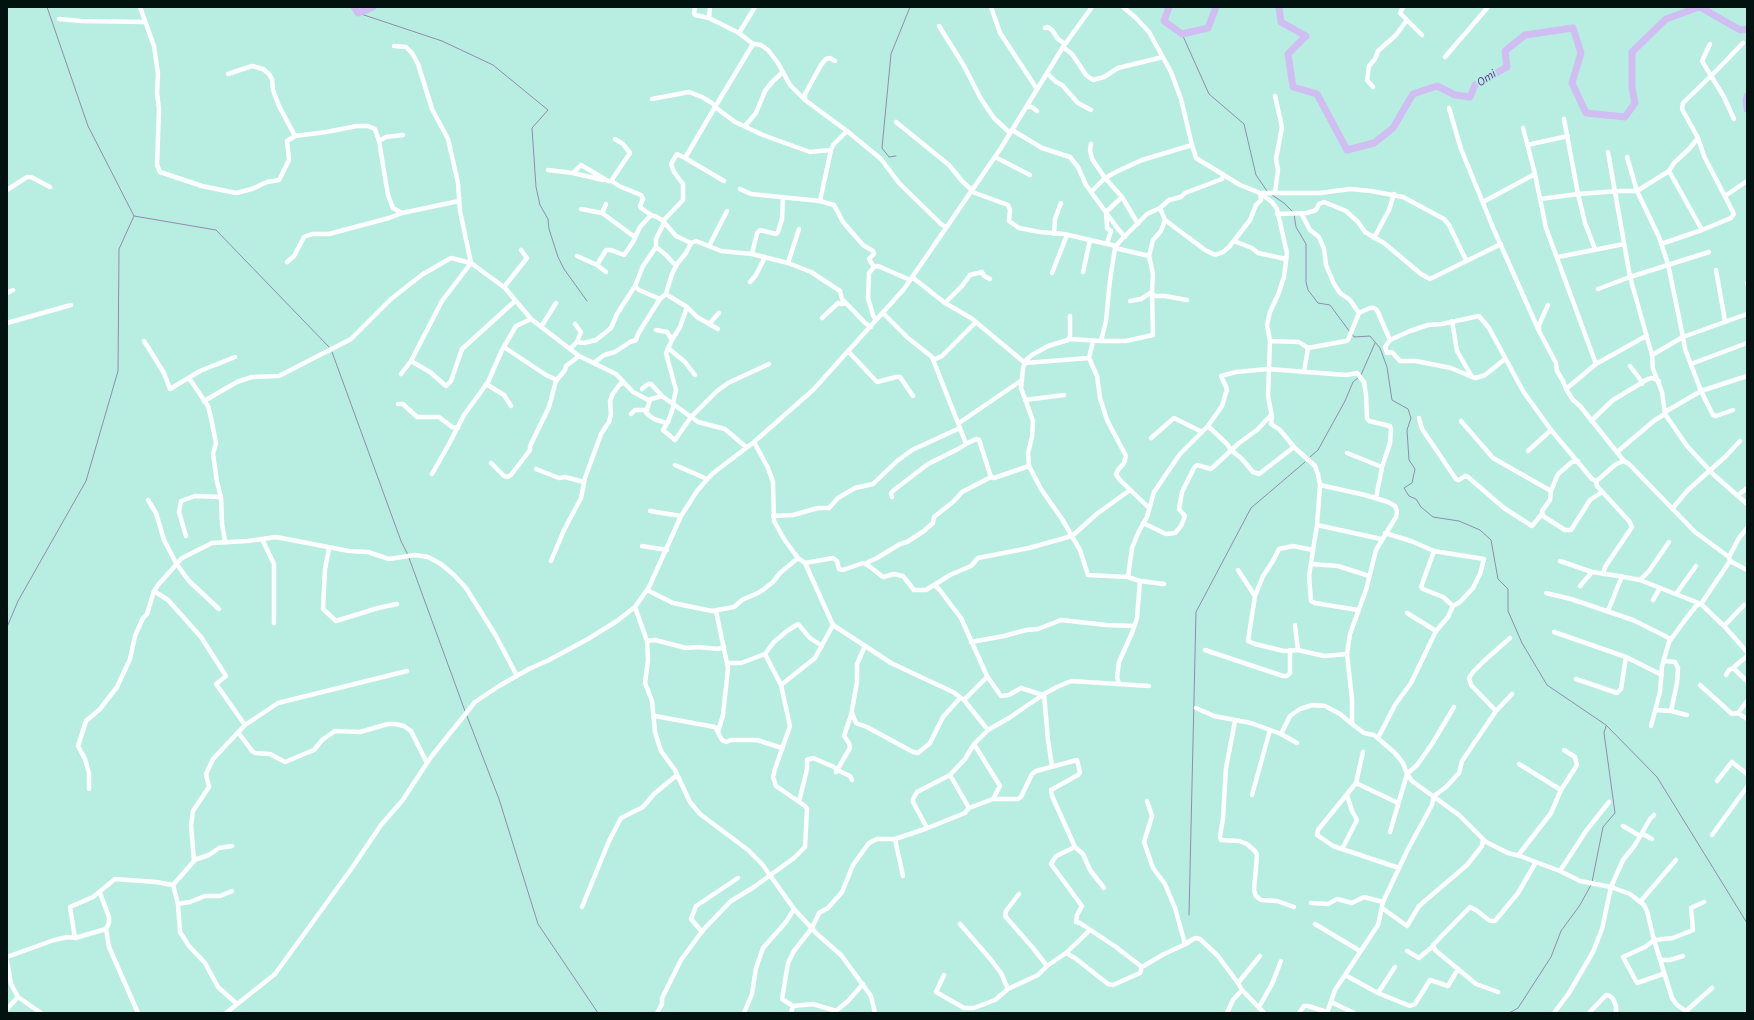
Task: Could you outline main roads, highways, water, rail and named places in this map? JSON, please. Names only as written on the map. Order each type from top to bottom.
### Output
[{"type":"waterway","points":[[47,7],[88,126],[134,216],[216,230],[329,347]]},
{"type":"waterway","name":"Omi","points":[[354,7],[358,13],[373,7]]},
{"type":"waterway","points":[[896,156],[889,157],[882,148],[891,54],[910,7]]},
{"type":"waterway","name":"Omi","points":[[1169,7],[1164,21],[1182,34],[1208,28],[1216,7]]},
{"type":"waterway","name":"Omi","points":[[1279,7],[1281,22],[1306,36],[1288,54],[1293,87],[1317,94],[1347,150],[1374,143],[1393,128],[1413,94],[1437,86],[1455,95],[1470,97],[1475,85],[1507,67],[1505,51],[1525,35],[1573,28],[1581,53],[1572,83],[1586,113],[1625,117],[1635,103],[1632,88],[1632,52],[1666,19],[1699,7]]},
{"type":"waterway","name":"Omi","points":[[1700,7],[1740,30],[1747,29]]},
{"type":"waterway","points":[[358,13],[442,41],[493,65],[548,110],[532,128],[536,187],[540,205],[548,219],[549,229],[558,257],[564,269],[587,301]]},
{"type":"waterway","points":[[1182,34],[1209,94],[1244,124],[1256,175],[1267,191]]},
{"type":"waterway","name":"Omi","points":[[1747,96],[1747,109]]},
{"type":"waterway","points":[[1272,195],[1284,203],[1293,212]]},
{"type":"waterway","points":[[1294,214],[1296,227],[1306,244],[1306,282],[1308,290],[1318,303],[1330,305],[1350,332]]},
{"type":"waterway","points":[[7,627],[18,601],[86,481],[118,371],[119,249],[134,216]]},
{"type":"waterway","points":[[1352,334],[1354,337],[1370,336],[1380,348],[1387,367],[1392,400],[1408,409],[1411,418],[1407,430],[1409,460],[1415,469],[1412,483],[1404,488],[1409,496],[1416,499],[1421,507],[1433,517],[1459,521],[1480,530],[1491,540],[1498,579],[1508,589],[1508,611],[1522,643],[1547,685],[1606,725],[1657,777],[1747,923]]},
{"type":"waterway","points":[[1361,375],[1375,343]]},
{"type":"waterway","points":[[332,352],[401,541],[408,555]]},
{"type":"waterway","points":[[1310,457],[1318,450],[1345,401],[1353,382],[1358,378]]},
{"type":"waterway","points":[[1189,915],[1196,612],[1251,508],[1305,462]]},
{"type":"waterway","points":[[409,558],[465,711]]},
{"type":"waterway","points":[[467,716],[499,799],[538,924],[598,1013]]},
{"type":"waterway","points":[[1592,882],[1603,827],[1615,813],[1604,733],[1606,726]]},
{"type":"waterway","points":[[1509,1013],[1518,1008],[1551,957],[1561,931],[1580,905],[1591,885]]}]
